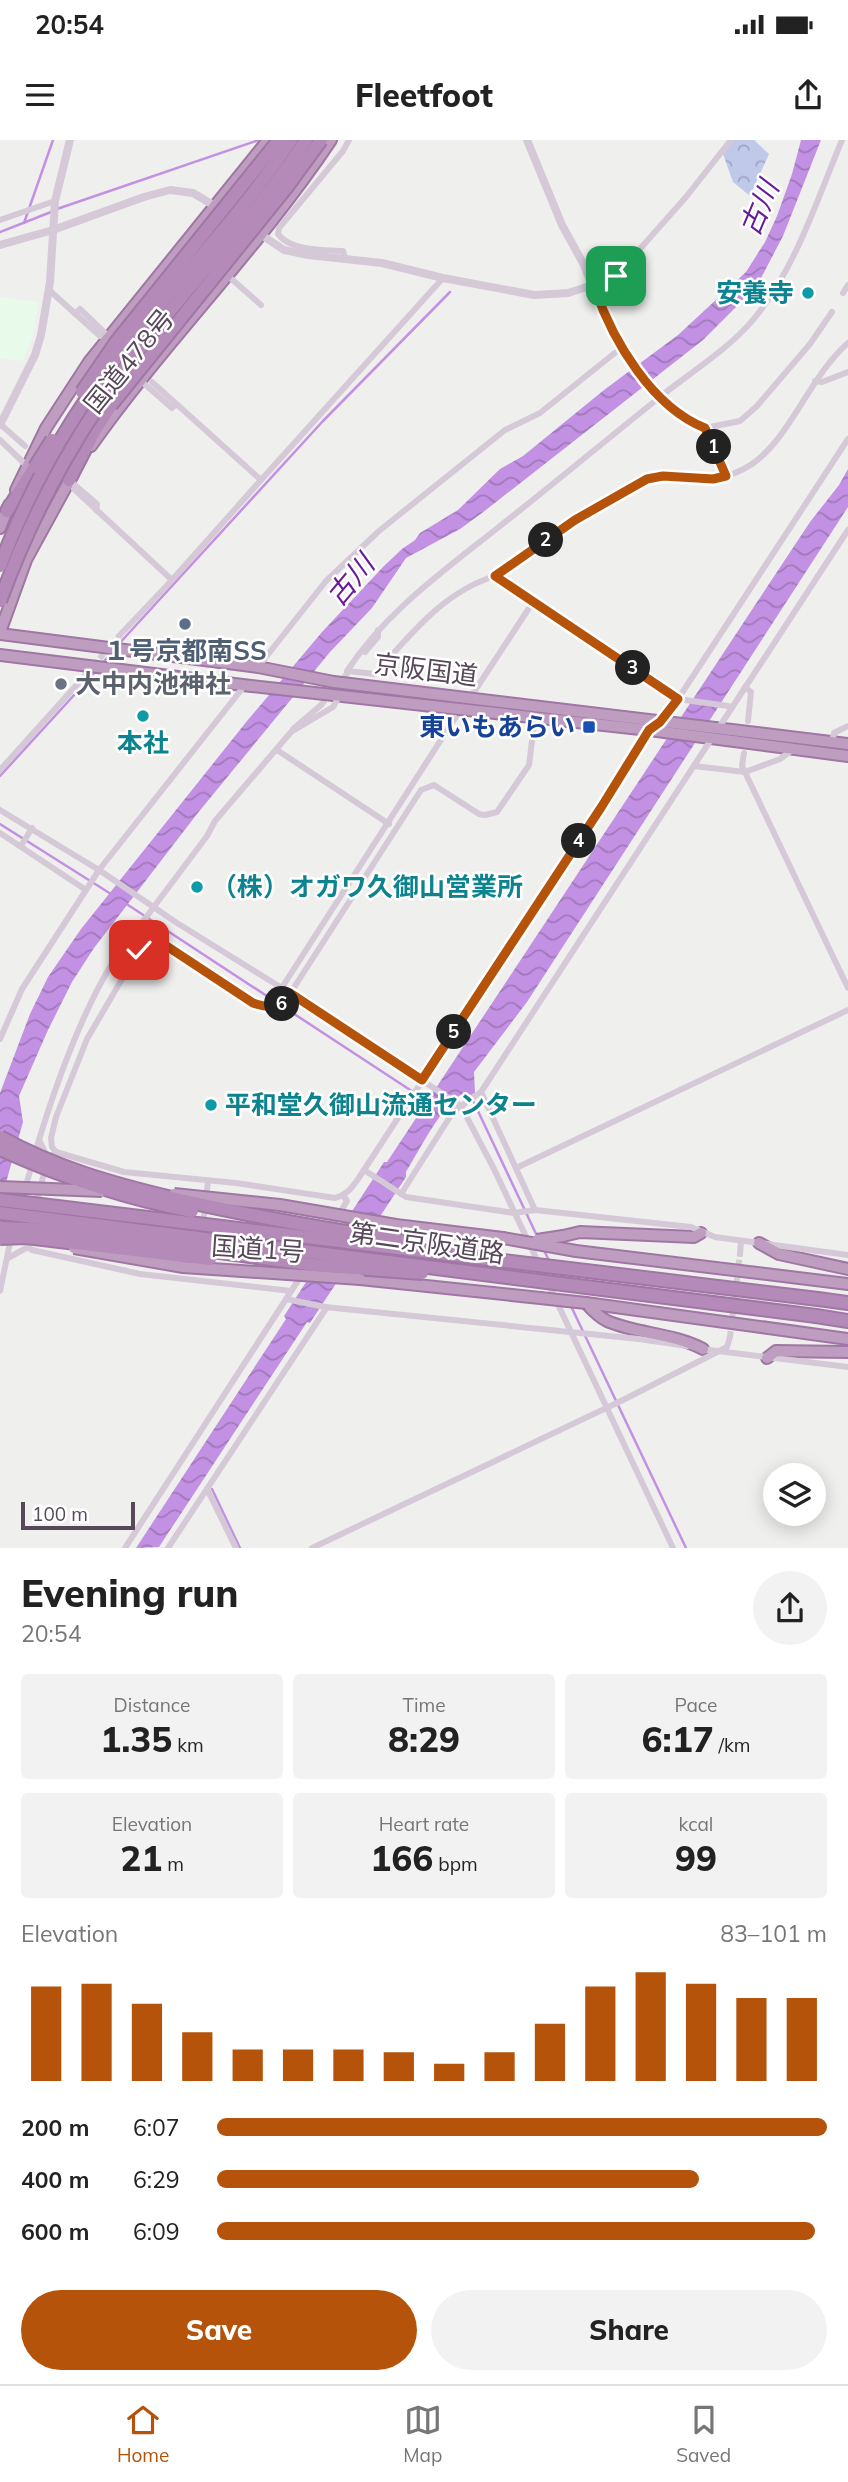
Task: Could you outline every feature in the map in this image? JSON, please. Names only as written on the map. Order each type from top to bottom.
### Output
[{"type":"highway","name":"国道478号","points":[[31,466],[69,391],[104,336],[216,206],[268,140]]},
{"type":"highway","points":[[0,528],[6,511],[31,466],[117,341],[279,140]]},
{"type":"highway","points":[[0,566],[33,490],[89,397],[139,329],[247,201],[291,140]]},
{"type":"highway","points":[[0,601],[43,497],[96,408],[149,337],[257,208],[306,140]]},
{"type":"highway","points":[[72,484],[94,430],[111,405],[286,188],[321,140]]},
{"type":"highway","name":"国道478号","points":[[0,633],[26,560],[100,433],[147,381],[331,140]]},
{"type":"highway","name":"京阪国道","points":[[0,633],[261,668],[334,682],[663,725],[848,756]]},
{"type":"highway","name":"京阪国道","points":[[0,655],[248,686],[323,699],[340,695],[649,730],[663,725]]},
{"type":"highway","name":"京阪国道","points":[[713,733],[848,744]]},
{"type":"highway","points":[[0,1137],[56,1163],[131,1188],[303,1226]]},
{"type":"highway","points":[[0,1149],[78,1181],[134,1198],[201,1212],[566,1268]]},
{"type":"highway","name":"国道1号","points":[[0,1186],[216,1197],[576,1251],[848,1284]]},
{"type":"highway","name":"第二京阪道路","points":[[0,1200],[848,1302]]},
{"type":"highway","name":"第二京阪道路","points":[[0,1213],[848,1320]]},
{"type":"highway","points":[[0,1227],[56,1230],[315,1265]]},
{"type":"highway","points":[[0,1227],[68,1247]]},
{"type":"highway","points":[[508,1239],[543,1240],[580,1233],[694,1237],[701,1233]]},
{"type":"highway","points":[[0,1236],[180,1256],[565,1285]]},
{"type":"highway","name":"国道1号","points":[[0,1236],[183,1267],[359,1279],[540,1298],[848,1339]]},
{"type":"highway","points":[[759,1243],[779,1254],[848,1269]]},
{"type":"highway","points":[[586,1303],[599,1316],[610,1322],[686,1340],[703,1349]]},
{"type":"highway","points":[[767,1358],[776,1351],[848,1352]]},
{"type":"street","points":[[25,446],[0,425],[35,355],[49,290],[55,201],[70,140]]},
{"type":"street","points":[[345,258],[343,251],[300,245],[281,238],[278,234],[279,228],[349,140]]},
{"type":"street","points":[[527,140],[562,225],[622,350],[658,396],[693,423],[705,428],[740,421],[750,414],[810,344],[832,312]]},
{"type":"street","points":[[0,245],[170,190],[193,193],[284,250],[308,256],[382,263],[443,278],[534,295],[568,293],[594,287],[616,276],[700,181],[731,140]]},
{"type":"street","points":[[375,674],[347,671],[378,631],[447,566],[739,334],[758,313],[785,273],[802,240],[842,140]]},
{"type":"street","points":[[0,220],[55,201]]},
{"type":"street","points":[[227,275],[261,305]]},
{"type":"street","points":[[120,635],[443,278]]},
{"type":"street","points":[[843,293],[848,285]]},
{"type":"street","points":[[49,290],[75,314],[80,309],[104,336]]},
{"type":"street","points":[[375,674],[432,612],[463,589],[495,576],[575,520],[647,479],[663,476],[713,479],[751,464],[767,451],[829,361],[848,344]]},
{"type":"street","points":[[261,668],[326,582],[359,548],[505,430],[540,413],[622,350]]},
{"type":"street","points":[[815,381],[822,383],[848,372]]},
{"type":"street","points":[[147,381],[172,408],[176,404],[261,480]]},
{"type":"street","points":[[705,428],[726,476]]},
{"type":"street","points":[[663,725],[848,439]]},
{"type":"street","points":[[0,440],[31,466]]},
{"type":"street","points":[[72,484],[97,504],[96,510],[172,580]]},
{"type":"street","points":[[400,1193],[453,1112],[460,1104],[480,1094],[713,733],[848,530]]},
{"type":"street","points":[[495,576],[680,699],[730,707]]},
{"type":"street","points":[[476,689],[533,602]]},
{"type":"street","points":[[351,669],[378,637],[378,631]]},
{"type":"street","points":[[66,697],[79,674],[79,665]]},
{"type":"street","points":[[375,674],[383,687]]},
{"type":"street","points":[[0,770],[82,679]]},
{"type":"street","points":[[0,1039],[22,989],[86,890],[248,686]]},
{"type":"street","points":[[745,687],[751,692],[748,721]]},
{"type":"street","points":[[291,732],[333,707],[340,695]]},
{"type":"street","points":[[0,1291],[13,1231],[39,1140],[100,982],[151,906],[207,836],[215,821],[295,726],[323,699]]},
{"type":"street","points":[[535,717],[529,765],[503,807],[497,812],[480,814],[434,785],[421,790],[284,1003],[272,1007],[253,1003],[162,943],[144,944],[125,971],[80,1057],[52,1131],[52,1147],[56,1152],[124,1172],[335,1198],[343,1195],[353,1187],[365,1170],[649,730]]},
{"type":"street","points":[[281,989],[456,718]]},
{"type":"street","points":[[832,742],[834,733],[848,726]]},
{"type":"street","points":[[694,766],[746,772],[780,759],[794,749]]},
{"type":"street","points":[[277,750],[389,824]]},
{"type":"street","points":[[744,753],[743,766],[848,988]]},
{"type":"street","points":[[0,810],[100,871],[460,1104],[517,1213],[673,1548]]},
{"type":"street","points":[[21,846],[32,828]]},
{"type":"street","points":[[0,833],[86,890]]},
{"type":"street","points":[[516,1168],[848,1010]]},
{"type":"street","points":[[480,1094],[534,1210]]},
{"type":"street","points":[[8,1258],[28,1247],[48,1158],[39,1140]]},
{"type":"street","points":[[48,1158],[56,1152]]},
{"type":"street","points":[[365,1170],[406,1197],[517,1213],[534,1210],[691,1227],[715,1237],[848,1255]]},
{"type":"street","points":[[196,1281],[208,1181]]},
{"type":"street","points":[[125,1548],[288,1300],[347,1201],[343,1195]]},
{"type":"street","points":[[740,1254],[741,1241]]},
{"type":"street","points":[[28,1247],[39,1252],[140,1274],[291,1291]]},
{"type":"street","points":[[288,1300],[326,1307],[592,1334],[848,1367]]},
{"type":"street","points":[[168,1548],[326,1307]]},
{"type":"street","points":[[312,1548],[621,1401],[727,1348],[730,1340],[731,1349],[737,1354]]},
{"type":"street","points":[[207,1489],[236,1548]]},
{"type":"shaded area","points":[[0,297],[39,302],[31,341],[23,361],[0,358]]},
{"type":"green space","points":[[733,140],[754,140],[769,154],[750,196],[733,182],[723,154]]},
{"type":"water","points":[[801,140],[821,140],[783,236],[760,280],[743,300],[703,340],[482,513],[460,529],[406,558],[372,608],[330,652],[197,814],[94,948],[72,982],[19,1096],[23,1122],[0,1204],[0,1093],[30,1014],[48,977],[81,929],[247,721],[322,632],[384,566],[420,533],[458,510],[500,469],[523,456],[604,390],[678,335],[746,272],[777,216]]},
{"type":"water","points":[[848,469],[848,507],[527,1002],[474,1072],[475,1093],[457,1098],[440,1116],[406,1172],[406,1177],[159,1547],[136,1548],[286,1319],[284,1316],[384,1162],[387,1162],[810,522]]},
{"type":"waterway","points":[[24,223],[53,140]]},
{"type":"waterway","points":[[57,209],[259,140]]},
{"type":"waterway","points":[[0,232],[51,212]]},
{"type":"waterway","points":[[117,646],[323,421],[450,292]]},
{"type":"waterway","points":[[101,665],[113,651]]},
{"type":"waterway","points":[[0,776],[97,670]]},
{"type":"waterway","points":[[0,824],[111,894]]},
{"type":"waterway","points":[[125,903],[430,1103]]},
{"type":"waterway","points":[[469,1092],[538,1238]]},
{"type":"waterway","points":[[544,1250],[550,1263]]},
{"type":"waterway","points":[[570,1304],[686,1548]]},
{"type":"waterway","points":[[212,1489],[240,1548]]},
{"type":"tunnel","points":[[82,679],[120,635]]},
{"type":"tunnel","points":[[321,705],[351,669]]},
{"type":"tunnel","points":[[455,718],[476,689]]},
{"type":"tunnel","points":[[730,1337],[740,1254]]},
{"type":"place","name":"安養寺","points":[[808,293]]},
{"type":"place","name":"１号京都南SS","points":[[185,624]]},
{"type":"place","name":"大中内池神社","points":[[61,684]]},
{"type":"place","name":"本社","points":[[143,716]]},
{"type":"place","name":"東いもあらい","points":[[589,727]]},
{"type":"place","name":"（株）オガワ久御山営業所","points":[[197,887]]},
{"type":"place","name":"平和堂久御山流通センター","points":[[211,1105]]},
{"type":"route","points":[[139,950],[144,944],[157,941],[162,943],[253,1003],[264,1007],[284,1003],[290,993],[422,1080],[649,730],[660,722],[678,699],[495,576],[575,520],[647,479],[683,476],[713,479],[726,476],[705,428],[693,423],[660,397],[621,348],[605,318],[595,289],[616,276]]},
{"type":"water label","name":"古川","points":[[759,208]]},
{"type":"water label","name":"古川","points":[[350,580]]}]
